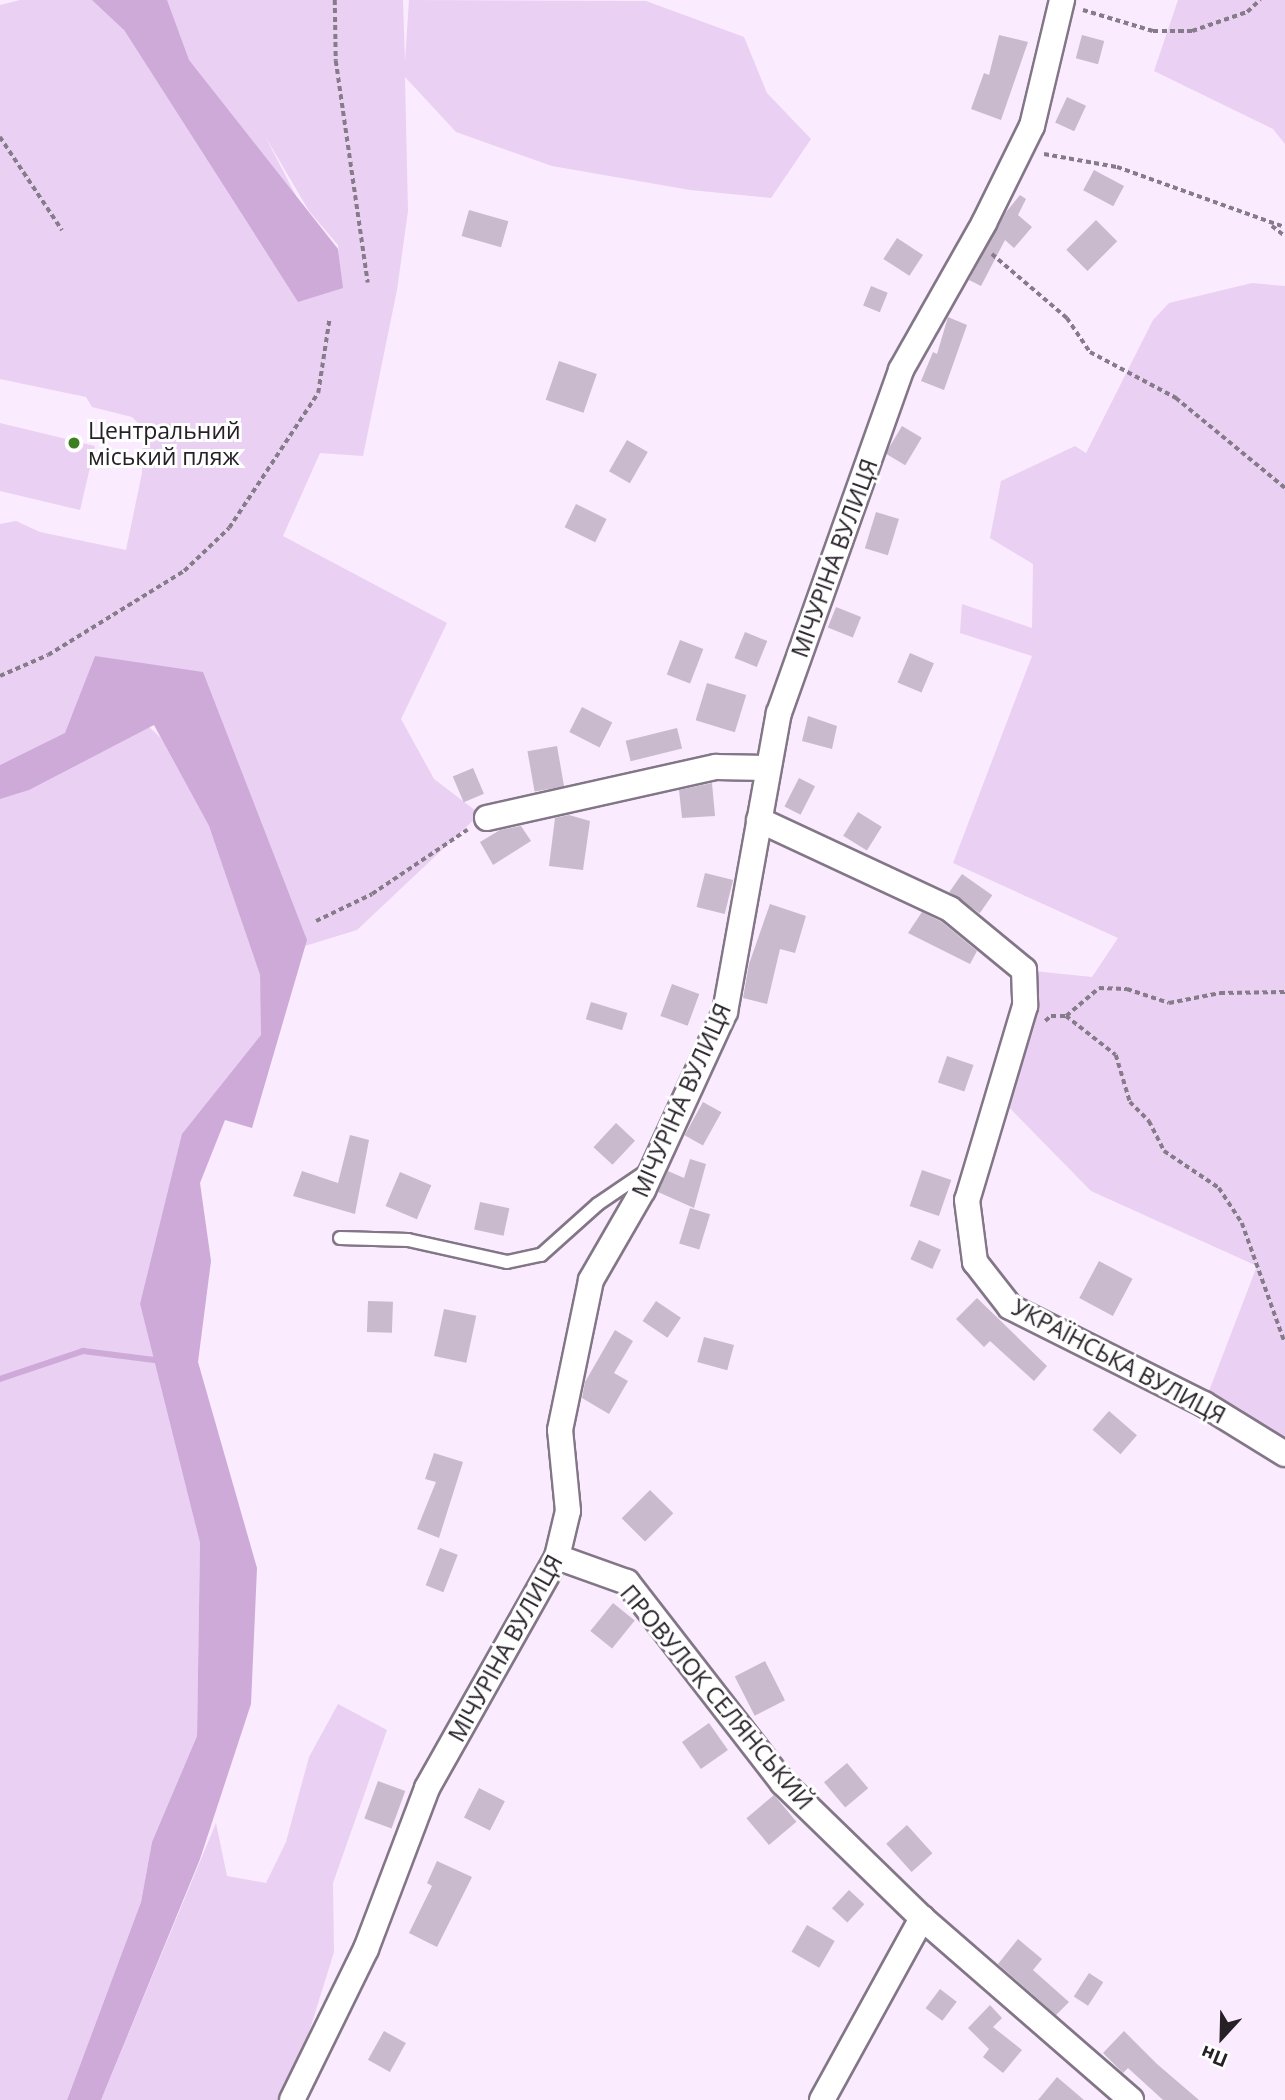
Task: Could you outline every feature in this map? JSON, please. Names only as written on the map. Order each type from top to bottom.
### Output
[{"type":"street","name":"МІЧУРІНА ВУЛИЦЯ","points":[[292,2100],[366,1949],[427,1788],[558,1557],[568,1511],[560,1430],[591,1280],[654,1166],[725,1012],[779,713],[901,370],[976,238],[1032,126],[1057,1]]},
{"type":"street","points":[[486,818],[716,767],[767,768]]},
{"type":"street","name":"УКРАЇНСЬКА ВУЛИЦЯ","points":[[759,820],[950,909],[1024,970],[1033,1015],[967,1200],[975,1262],[1010,1307],[1204,1404],[1285,1454]]},
{"type":"street","name":"ПРОВУЛОК СЕЛЯНСЬКИЙ","points":[[558,1557],[627,1582],[783,1783],[922,1918],[1130,2100]]},
{"type":"street","points":[[822,2100],[922,1918]]},
{"type":"lane","points":[[340,1238],[408,1240],[507,1262],[541,1255],[598,1204],[654,1166]]},
{"type":"path","points":[[335,0],[336,61],[368,283]]},
{"type":"path","points":[[1057,1],[1153,31],[1192,32],[1247,12],[1260,0]]},
{"type":"path","points":[[0,137],[62,230]]},
{"type":"path","points":[[1023,145],[1050,157],[1117,167],[1168,183],[1270,225],[1285,236]]},
{"type":"path","points":[[1270,225],[1285,227]]},
{"type":"path","points":[[976,238],[1068,318],[1090,352],[1176,398],[1285,488]]},
{"type":"path","points":[[0,676],[48,655],[184,570],[229,528],[318,393],[330,321]]},
{"type":"path","points":[[316,921],[372,894],[486,818]]},
{"type":"path","points":[[1066,1016],[1099,988],[1127,989],[1169,1003],[1220,993],[1285,992]]},
{"type":"path","points":[[1033,1015],[1066,1016],[1116,1055],[1130,1102],[1149,1121],[1164,1151],[1219,1188],[1242,1223],[1285,1343]]},
{"type":"shaded area","points":[[20,0],[96,0],[124,30],[273,263],[342,288],[338,245],[309,211],[265,136],[310,223],[187,64],[163,0],[403,0],[405,62],[409,0],[646,1],[744,37],[767,93],[811,139],[771,198],[690,190],[552,166],[456,132],[405,77],[408,211],[397,290],[363,456],[320,453],[283,536],[447,623],[401,719],[434,779],[480,814],[357,930],[305,946],[281,881],[253,832],[95,656],[66,734],[0,765],[0,524],[16,521],[40,532],[126,550],[142,473],[143,428],[132,417],[92,407],[86,397],[0,379],[0,5]]},
{"type":"shaded area","points":[[92,0],[167,0],[189,60],[338,249],[343,288],[298,302],[124,30]]},
{"type":"shaded area","points":[[1178,0],[1285,0],[1285,144],[1273,129],[1154,71]]},
{"type":"shaded area","points":[[1252,283],[1285,286],[1285,1454],[1204,1404],[1257,1266],[1091,1191],[998,1096],[1024,970],[1092,977],[1118,938],[953,863],[1032,656],[960,633],[962,604],[1032,628],[1033,564],[990,538],[1001,481],[1075,446],[1086,453],[1153,320],[1169,303]]},
{"type":"shaded area","points":[[0,423],[95,446],[80,510],[0,491]]},
{"type":"shaded area","points":[[95,656],[203,672],[307,940],[252,1128],[225,1120],[200,1183],[211,1261],[198,1362],[257,1568],[251,1704],[200,1859],[101,2100],[67,2100],[141,1902],[152,1842],[197,1736],[200,1543],[140,1304],[182,1134],[261,1035],[260,975],[209,826],[154,725],[29,790],[0,799],[0,765],[65,733]]},
{"type":"shaded area","points":[[149,727],[161,738],[209,826],[260,975],[263,1039],[229,1076],[140,1304],[200,1543],[197,1736],[152,1842],[141,1902],[67,2100],[0,2100],[0,797]]},
{"type":"shaded area","points":[[338,1704],[387,1730],[333,1883],[334,1952],[288,2100],[101,2100],[216,1823],[227,1876],[266,1883],[286,1842],[309,1757]]},
{"type":"building","points":[[999,35],[1028,42],[1001,120],[971,109],[984,73],[989,75]]},
{"type":"building","points":[[1082,35],[1104,41],[1098,64],[1076,58]]},
{"type":"building","points":[[1067,97],[1086,106],[1074,131],[1055,122]]},
{"type":"building","points":[[1094,170],[1124,186],[1113,206],[1083,190]]},
{"type":"building","points":[[1020,195],[1026,199],[1018,215],[1032,227],[1014,248],[1005,240],[981,286],[969,280],[1006,212]]},
{"type":"building","points":[[469,210],[508,221],[501,247],[462,236]]},
{"type":"building","points":[[1096,220],[1117,241],[1088,271],[1066,250]]},
{"type":"building","points":[[897,238],[923,255],[909,276],[883,259]]},
{"type":"building","points":[[871,286],[888,293],[880,312],[863,305]]},
{"type":"building","points":[[948,317],[967,325],[944,390],[921,381],[933,352],[937,354]]},
{"type":"building","points":[[559,361],[597,374],[583,413],[546,400]]},
{"type":"building","points":[[902,426],[922,438],[905,465],[886,453]]},
{"type":"building","points":[[627,440],[648,452],[630,483],[609,471]]},
{"type":"building","points":[[576,504],[607,519],[595,542],[565,527]]},
{"type":"building","points":[[876,512],[899,519],[888,555],[865,548]]},
{"type":"building","points":[[836,607],[861,617],[853,638],[828,627]]},
{"type":"building","points":[[745,632],[767,641],[757,667],[735,658]]},
{"type":"building","points":[[680,640],[703,649],[690,684],[667,675]]},
{"type":"building","points":[[910,653],[934,663],[921,693],[897,682]]},
{"type":"building","points":[[707,683],[746,695],[735,732],[696,720]]},
{"type":"building","points":[[582,707],[612,722],[600,747],[569,732]]},
{"type":"building","points":[[808,716],[837,726],[832,749],[802,741]]},
{"type":"building","points":[[677,728],[682,748],[631,761],[626,741]]},
{"type":"building","points":[[557,746],[564,786],[535,792],[527,751]]},
{"type":"building","points":[[473,768],[484,794],[464,802],[453,777]]},
{"type":"building","points":[[799,778],[815,786],[801,815],[784,807]]},
{"type":"building","points":[[712,783],[715,816],[682,818],[679,790]]},
{"type":"building","points":[[858,812],[882,827],[867,851],[843,836]]},
{"type":"building","points":[[569,815],[590,821],[583,870],[549,866],[555,818]]},
{"type":"building","points":[[521,826],[531,841],[493,865],[480,842],[500,830]]},
{"type":"building","points":[[705,873],[733,880],[725,914],[697,907]]},
{"type":"building","points":[[962,874],[992,895],[980,913],[949,892]]},
{"type":"building","points":[[770,904],[806,916],[795,953],[780,949],[767,1004],[743,998],[749,964]]},
{"type":"building","points":[[922,912],[942,922],[977,951],[970,964],[908,933]]},
{"type":"building","points":[[672,984],[699,994],[688,1026],[660,1016]]},
{"type":"building","points":[[591,1002],[627,1013],[622,1030],[586,1019]]},
{"type":"building","points":[[947,1056],[973,1065],[964,1092],[938,1082]]},
{"type":"building","points":[[703,1102],[721,1112],[703,1145],[685,1135]]},
{"type":"building","points":[[616,1123],[635,1141],[613,1165],[593,1147]]},
{"type":"building","points":[[350,1135],[369,1140],[355,1214],[293,1196],[302,1171],[338,1183]]},
{"type":"building","points":[[690,1159],[706,1164],[694,1208],[658,1192],[668,1171],[684,1178]]},
{"type":"building","points":[[922,1170],[951,1180],[939,1216],[910,1206]]},
{"type":"building","points":[[400,1172],[431,1185],[417,1219],[386,1206]]},
{"type":"building","points":[[480,1202],[509,1208],[504,1236],[474,1229]]},
{"type":"building","points":[[690,1208],[710,1214],[699,1250],[679,1243]]},
{"type":"building","points":[[919,1240],[941,1250],[932,1269],[910,1259]]},
{"type":"building","points":[[1099,1261],[1133,1279],[1113,1316],[1079,1298]]},
{"type":"building","points":[[977,1298],[1047,1366],[1034,1381],[990,1341],[984,1347],[956,1319]]},
{"type":"building","points":[[368,1301],[393,1302],[392,1333],[367,1332]]},
{"type":"building","points":[[656,1301],[681,1318],[667,1338],[643,1321]]},
{"type":"building","points":[[444,1309],[476,1316],[466,1363],[434,1356]]},
{"type":"building","points":[[615,1330],[633,1341],[614,1373],[628,1381],[609,1414],[582,1398],[585,1382]]},
{"type":"building","points":[[704,1337],[734,1345],[727,1370],[697,1362]]},
{"type":"building","points":[[1109,1411],[1137,1435],[1121,1454],[1093,1430]]},
{"type":"building","points":[[434,1453],[463,1462],[439,1538],[417,1529],[436,1482],[425,1479]]},
{"type":"building","points":[[650,1490],[673,1513],[645,1542],[622,1518]]},
{"type":"building","points":[[440,1548],[458,1555],[443,1592],[426,1585]]},
{"type":"building","points":[[613,1603],[635,1621],[612,1649],[590,1631]]},
{"type":"building","points":[[765,1661],[785,1700],[755,1716],[735,1676]]},
{"type":"building","points":[[709,1723],[728,1750],[701,1769],[682,1742]]},
{"type":"building","points":[[847,1763],[868,1788],[845,1808],[824,1782]]},
{"type":"building","points":[[378,1781],[405,1791],[392,1829],[364,1819]]},
{"type":"building","points":[[479,1788],[505,1801],[490,1831],[464,1817]]},
{"type":"building","points":[[774,1795],[796,1822],[769,1845],[746,1818]]},
{"type":"building","points":[[907,1825],[932,1853],[912,1872],[886,1844]]},
{"type":"building","points":[[437,1861],[472,1877],[437,1947],[409,1933],[432,1886],[427,1883]]},
{"type":"building","points":[[849,1890],[864,1904],[847,1923],[832,1908]]},
{"type":"building","points":[[807,1925],[835,1941],[819,1968],[792,1952]]},
{"type":"building","points":[[1018,1939],[1042,1959],[1033,1970],[1069,2002],[1056,2015],[998,1964]]},
{"type":"building","points":[[1089,1973],[1103,1982],[1088,2006],[1074,1996]]},
{"type":"building","points":[[940,1989],[957,2002],[942,2021],[926,2008]]},
{"type":"building","points":[[990,2005],[1002,2018],[993,2027],[1022,2050],[1003,2073],[983,2057],[989,2049],[968,2028]]},
{"type":"building","points":[[384,2031],[406,2043],[390,2072],[368,2060]]},
{"type":"building","points":[[1124,2031],[1199,2100],[1163,2100],[1128,2068],[1123,2073],[1103,2053]]},
{"type":"building","points":[[1057,2077],[1084,2100],[1038,2100]]},
{"type":"waterway","points":[[0,1379],[83,1351],[154,1360]]},
{"type":"place","name":"Центральний міський пляж","points":[[74,443]]}]
